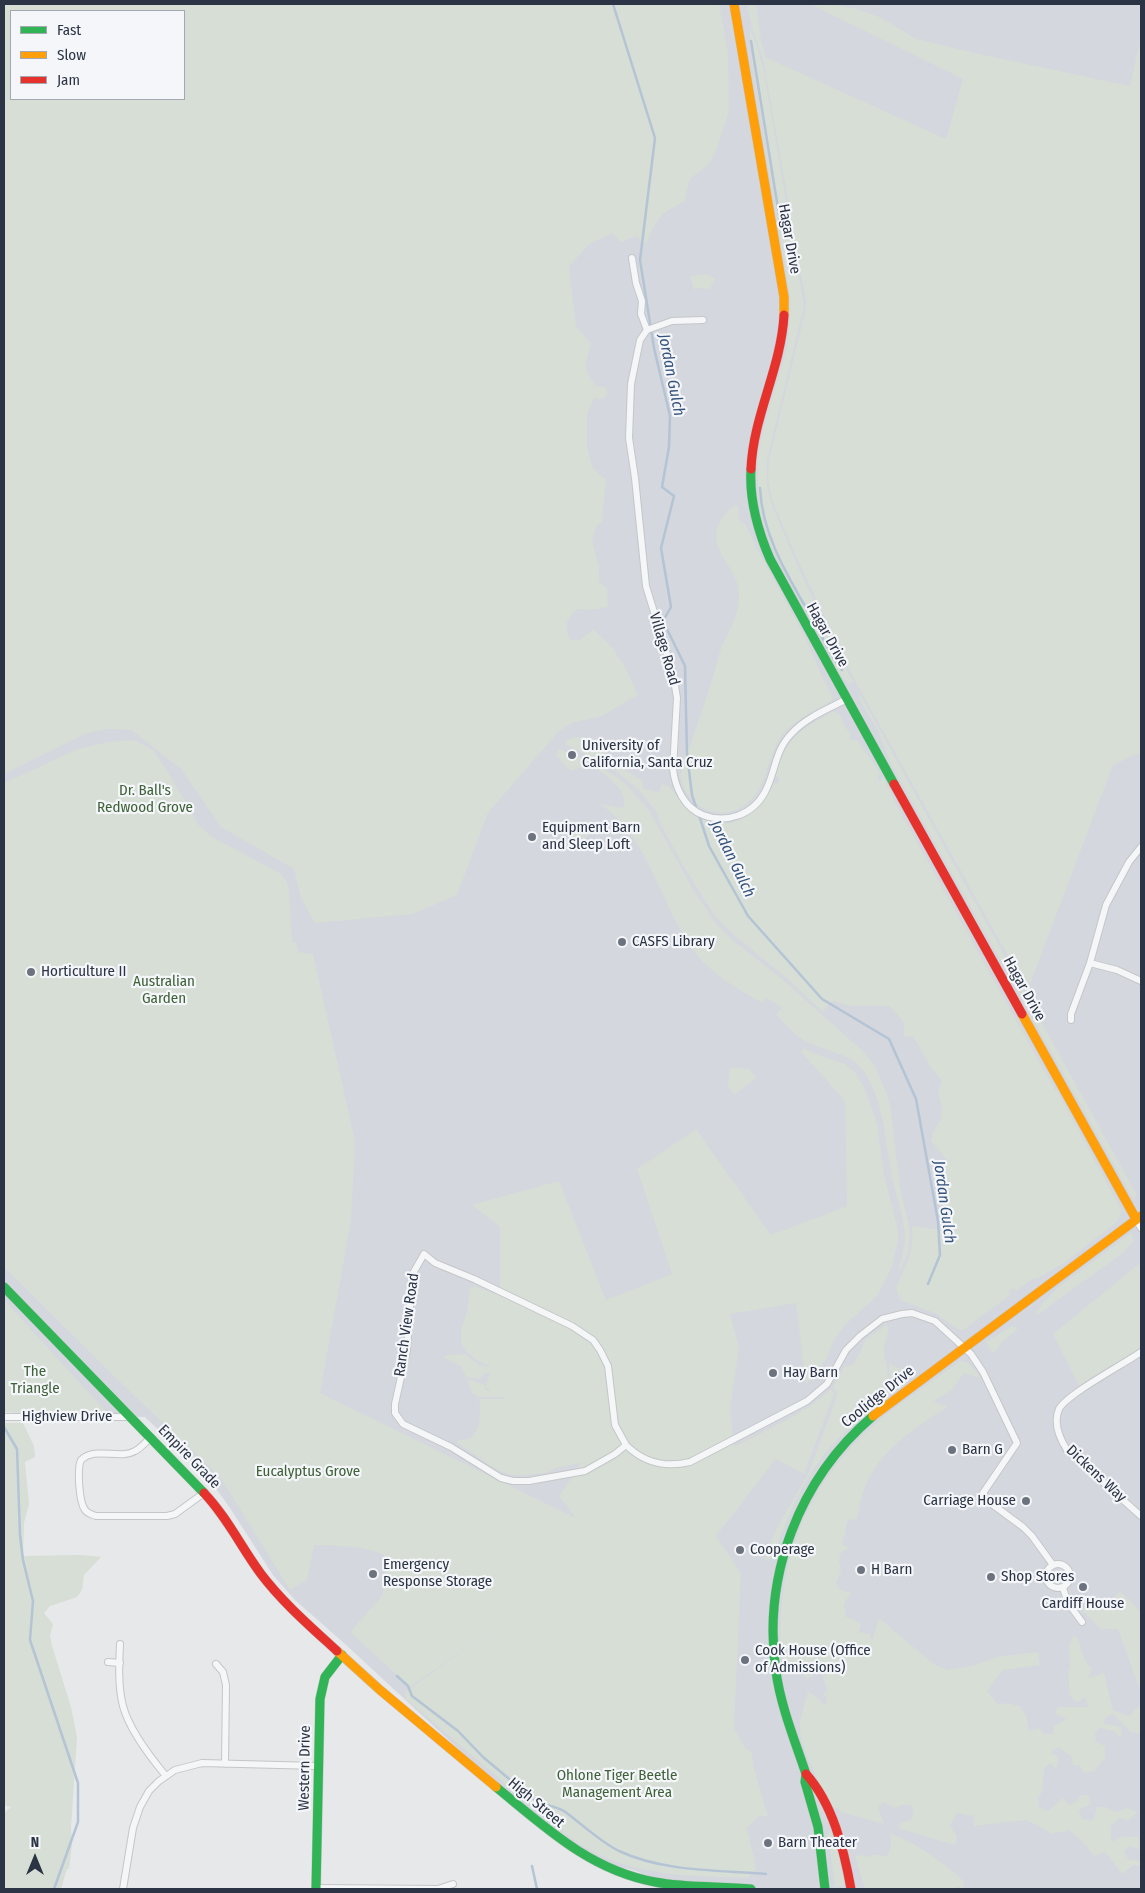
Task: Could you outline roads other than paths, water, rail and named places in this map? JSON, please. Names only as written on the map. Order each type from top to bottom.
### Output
[{"type":"main road","name":"Hagar Drive","points":[[736,5],[784,297],[783,332],[779,356],[757,427],[752,455],[751,483],[760,534],[770,560],[847,699],[1139,1217]]},
{"type":"main road","name":"Coolidge Drive","points":[[825,1889],[818,1827],[806,1782],[806,1774],[782,1700],[773,1651],[773,1606],[786,1544],[799,1511],[812,1484],[825,1466],[852,1434],[871,1417],[1139,1217]]},
{"type":"main road","name":"Empire Grade","points":[[4,1287],[204,1493],[217,1508],[261,1574],[284,1602],[342,1655]]},
{"type":"main road","name":"Western Drive","points":[[316,1889],[321,1690],[329,1670],[342,1655]]},
{"type":"main road","name":"High Street","points":[[342,1655],[380,1690],[555,1836],[591,1860],[619,1872],[645,1880],[672,1884],[747,1889]]},
{"type":"main road","name":"Coolidge Drive","points":[[806,1774],[812,1780],[834,1822],[844,1849],[851,1889]]},
{"type":"street","points":[[632,258],[636,283],[642,301],[641,314],[647,330],[672,321],[703,320]]},
{"type":"street","name":"Village Road","points":[[647,330],[640,340],[631,384],[629,438],[646,586],[672,674],[677,698],[672,768],[678,791],[701,814],[725,819],[743,814],[759,802],[766,791],[782,744],[805,721],[847,699]]},
{"type":"street","points":[[1071,1020],[1071,1014],[1090,963],[1106,905],[1129,862],[1141,847]]},
{"type":"street","points":[[1090,963],[1117,970],[1141,981]]},
{"type":"street","points":[[1139,1217],[1141,1228]]},
{"type":"street","name":"Ranch View Road","points":[[626,1445],[615,1454],[585,1471],[528,1481],[513,1481],[501,1478],[451,1447],[403,1424],[396,1413],[395,1404],[405,1361],[411,1314],[412,1275],[424,1254],[435,1263],[481,1282],[572,1326],[593,1340],[608,1366],[615,1425],[626,1445],[639,1456],[656,1463],[676,1465],[690,1462],[807,1400],[827,1384],[846,1350],[870,1327],[892,1316],[912,1314],[934,1321],[964,1347],[983,1372],[1017,1443],[981,1496],[1023,1527],[1053,1565]]},
{"type":"street","name":"Dickens Way","points":[[1141,1352],[1067,1398],[1058,1410],[1057,1424],[1059,1438],[1067,1450],[1141,1516]]},
{"type":"street","name":"Highview Drive","points":[[4,1417],[130,1417]]},
{"type":"street","points":[[151,1437],[144,1445],[131,1453],[89,1454],[81,1460],[78,1469],[82,1504],[89,1514],[96,1516],[167,1516],[181,1511],[204,1493]]},
{"type":"street","points":[[1053,1565],[1064,1566],[1069,1572],[1069,1580],[1063,1588],[1053,1588],[1047,1582],[1045,1574],[1053,1565]]},
{"type":"street","points":[[1063,1588],[1068,1603],[1082,1622]]},
{"type":"street","points":[[120,1644],[121,1695],[124,1708],[129,1722],[166,1776]]},
{"type":"street","points":[[108,1662],[120,1663]]},
{"type":"street","points":[[216,1664],[223,1672],[226,1685],[225,1764]]},
{"type":"street","points":[[123,1889],[133,1828],[140,1807],[149,1791],[166,1776],[184,1766],[202,1763],[318,1766]]},
{"type":"street","points":[[316,1889],[438,1889],[453,1884]]},
{"type":"waterway","name":"Jordan Gulch","points":[[613,4],[655,138],[640,260],[654,348],[670,416],[669,447],[662,487],[674,496],[661,548],[671,607],[663,621],[685,666],[687,754],[692,795],[697,810]]},
{"type":"waterway","points":[[751,41],[780,221]]},
{"type":"waterway","points":[[760,488],[766,523],[778,556],[830,652],[842,670]]},
{"type":"waterway","name":"Jordan Gulch","points":[[699,815],[709,846],[748,916],[822,999],[889,1039],[916,1099],[938,1221],[940,1255],[928,1284]]},
{"type":"waterway","points":[[4,1427],[17,1449],[20,1535],[23,1560],[33,1601],[30,1640],[78,1783],[78,1822],[54,1889]]},
{"type":"waterway","points":[[397,1676],[408,1686],[412,1696],[458,1731],[483,1757],[532,1798],[564,1811],[619,1851],[654,1863],[691,1869],[766,1874]]},
{"type":"waterway","points":[[532,1866],[537,1889]]},
{"type":"place","name":"University of California, Santa Cruz","points":[[572,755]]},
{"type":"place","name":"Equipment Barn and Sleep Loft","points":[[532,837]]},
{"type":"place","name":"CASFS Library","points":[[622,942]]},
{"type":"place","name":"Horticulture II","points":[[31,972]]},
{"type":"place","name":"Hay Barn","points":[[773,1373]]},
{"type":"place","name":"Barn G","points":[[952,1450]]},
{"type":"place","name":"Carriage House","points":[[1026,1501]]},
{"type":"place","name":"Cooperage","points":[[740,1550]]},
{"type":"place","name":"H Barn","points":[[861,1570]]},
{"type":"place","name":"Emergency Response Storage","points":[[373,1574]]},
{"type":"place","name":"Shop Stores","points":[[991,1577]]},
{"type":"place","name":"Cardiff House","points":[[1083,1587]]},
{"type":"place","name":"Cook House (Office of Admissions)","points":[[745,1660]]},
{"type":"place","name":"Barn Theater","points":[[768,1843]]},
{"type":"park label","name":"Dr. Ball's Redwood Grove","points":[[145,800]]},
{"type":"park label","name":"Australian Garden","points":[[164,990]]},
{"type":"park label","name":"The Triangle","points":[[35,1380]]},
{"type":"park label","name":"Eucalyptus Grove","points":[[308,1472]]},
{"type":"park label","name":"Ohlone Tiger Beetle Management Area","points":[[617,1784]]}]
